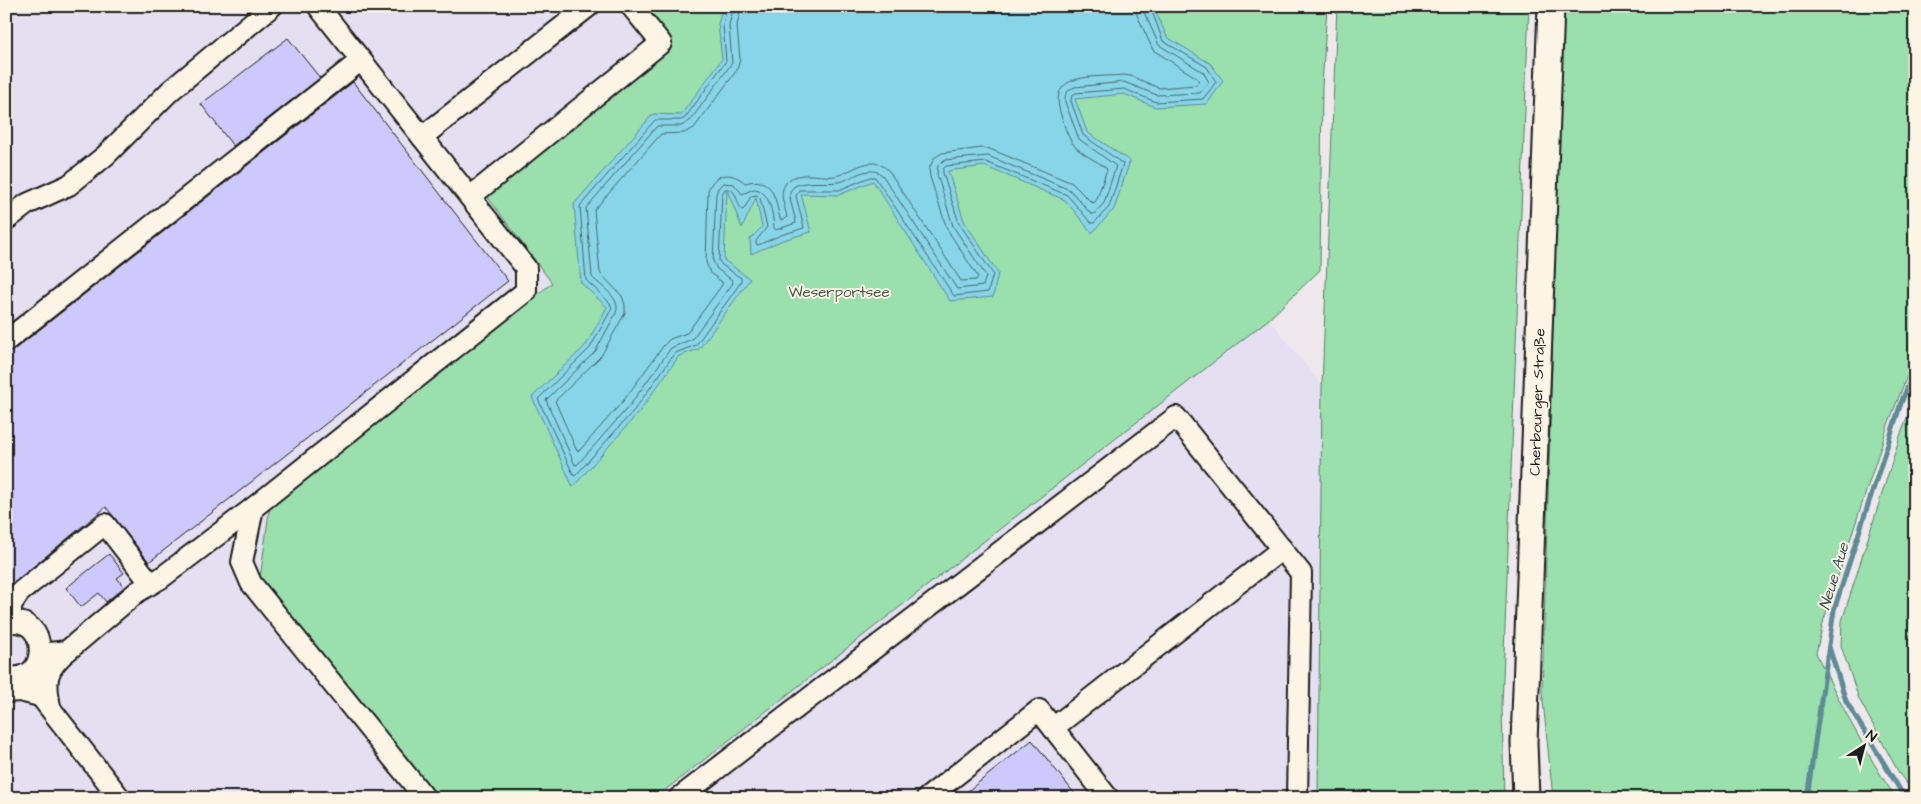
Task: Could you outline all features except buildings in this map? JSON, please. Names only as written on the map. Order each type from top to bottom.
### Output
[{"type":"main road","name":"Cherbourger Straße","points":[[1526,798],[1524,744],[1550,6]]},
{"type":"lane","points":[[6,220],[27,204],[69,184],[105,156],[170,91],[272,6]]},
{"type":"lane","points":[[45,702],[46,684],[53,663],[67,651],[137,592],[160,578],[253,508],[526,291],[526,268],[318,6]]},
{"type":"lane","points":[[422,137],[589,6]]},
{"type":"lane","points":[[470,197],[660,43],[631,6]]},
{"type":"lane","points":[[6,340],[360,61]]},
{"type":"lane","points":[[679,798],[1176,416],[1301,572],[1297,798]]},
{"type":"lane","points":[[253,508],[242,562],[251,584],[425,798]]},
{"type":"lane","points":[[11,680],[32,670],[38,662],[40,645],[33,631],[27,626],[8,623],[11,605],[19,593],[104,524],[150,584]]},
{"type":"lane","points":[[1053,728],[1282,549]]},
{"type":"lane","points":[[40,654],[67,651]]},
{"type":"lane","points":[[11,680],[45,702],[120,798]]},
{"type":"lane","points":[[927,798],[1039,710],[1108,798]]},
{"type":"shaded area","points":[[6,6],[256,6],[246,17],[171,77],[281,6],[640,6],[670,45],[552,283],[270,504],[432,798],[6,798]]},
{"type":"shaded area","points":[[1269,319],[1322,386],[1318,798],[655,798]]},
{"type":"green space","name":"Weserportsee","points":[[640,6],[1327,6],[1322,87],[1320,270],[1269,319],[655,798],[432,798],[260,579],[270,504],[552,283],[486,195],[670,45]]},
{"type":"green space","points":[[1337,6],[1529,6],[1502,705],[1504,798],[1318,798],[1322,386]]},
{"type":"green space","points":[[1563,6],[1914,6],[1915,356],[1889,422],[1824,619],[1816,653],[1863,745],[1896,798],[1553,798],[1542,691]]},
{"type":"green space","points":[[1915,398],[1915,794],[1900,775],[1859,699],[1841,646],[1842,621],[1902,430]]},
{"type":"water","name":"Weserportsee","points":[[723,6],[1153,6],[1167,37],[1211,64],[1223,81],[1207,104],[1155,107],[1124,94],[1075,99],[1087,132],[1130,161],[1114,209],[1092,233],[1065,200],[984,166],[948,171],[964,221],[998,273],[993,297],[950,301],[873,181],[839,195],[801,194],[811,232],[783,240],[751,254],[750,239],[762,227],[756,198],[742,228],[727,190],[724,260],[750,279],[699,349],[679,356],[639,412],[573,487],[532,397],[586,345],[607,307],[581,283],[574,204],[653,114],[681,115],[722,59],[718,24]]},
{"type":"waterway","name":"Neue Aue","points":[[1807,798],[1834,610],[1901,403],[1915,369]]},
{"type":"waterway","points":[[1829,647],[1846,701],[1905,798]]}]
